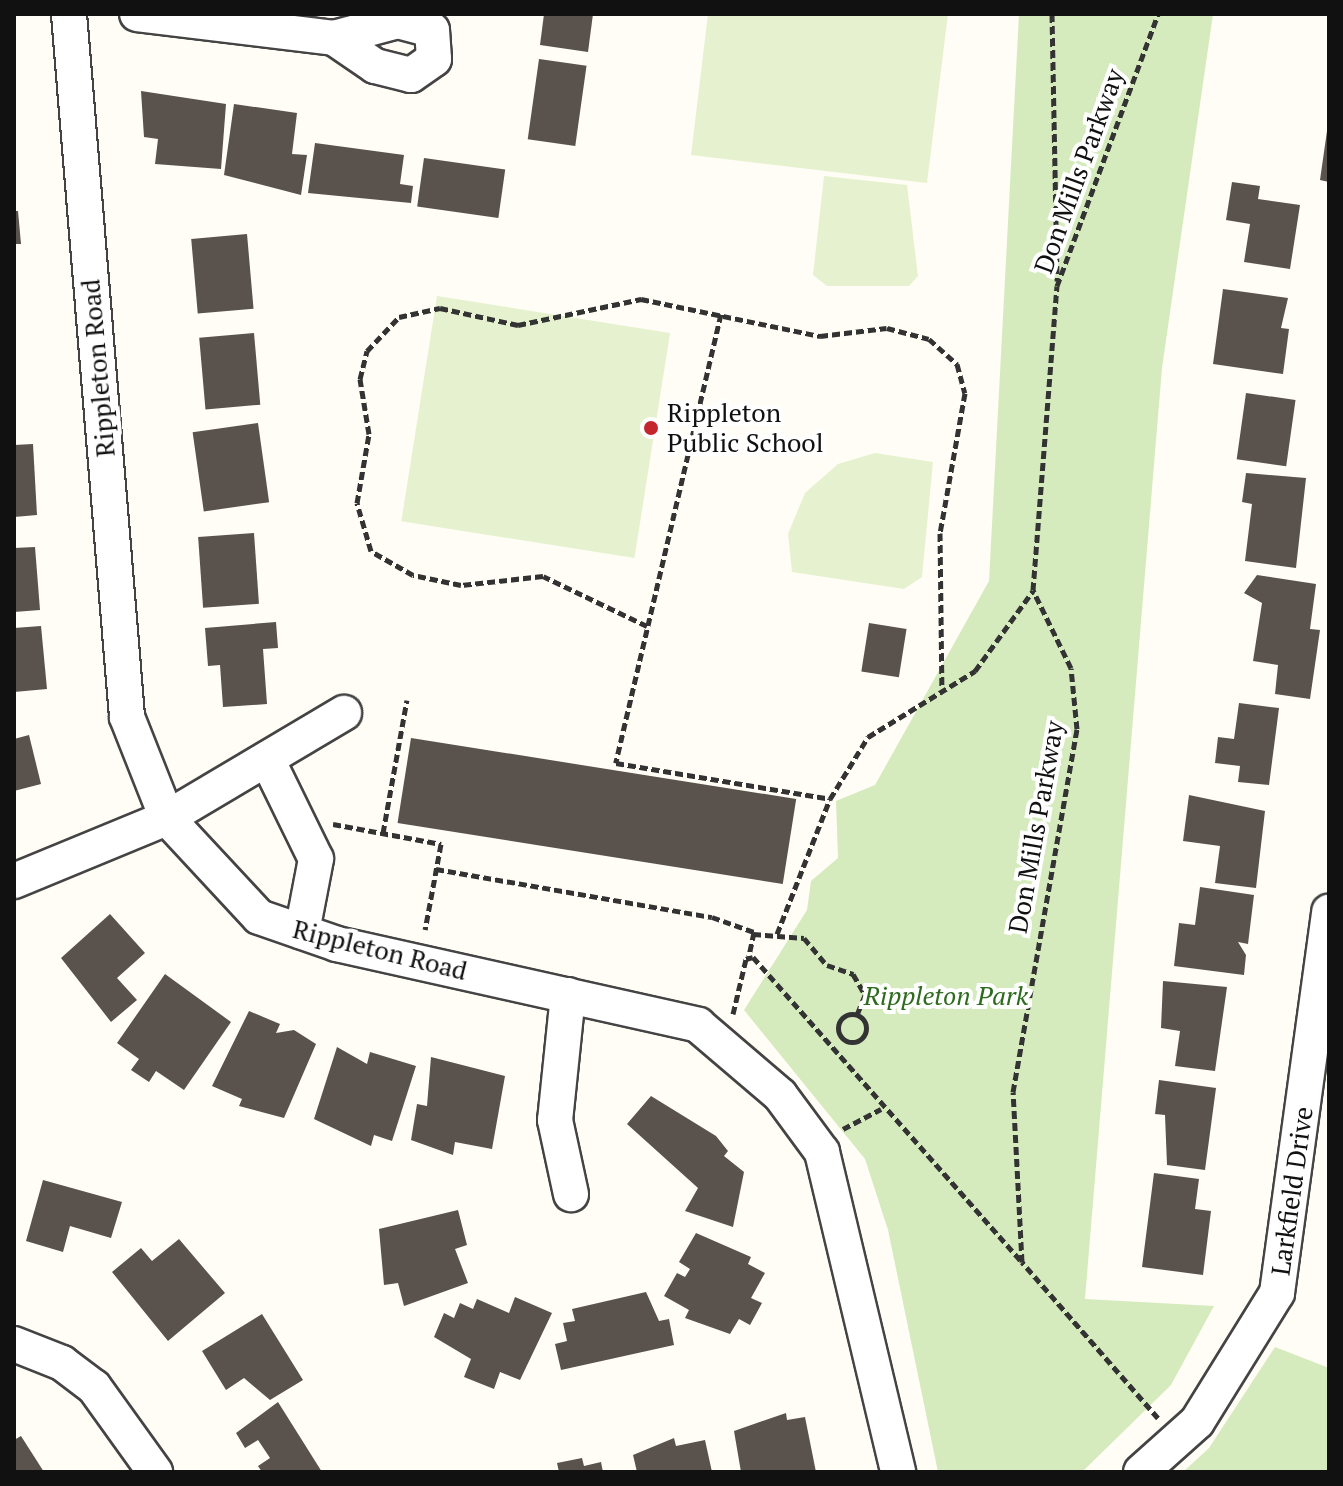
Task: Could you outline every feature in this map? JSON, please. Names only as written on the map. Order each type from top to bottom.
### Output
[{"type":"street","name":"Rippleton Road","points":[[69,14],[127,717],[167,818],[259,917],[302,932],[419,962],[698,1025],[791,1105],[817,1140],[898,1472]]},
{"type":"street","points":[[137,14],[334,38]]},
{"type":"street","points":[[14,881],[167,818],[344,713]]},
{"type":"street","points":[[267,759],[316,859],[302,932]]},
{"type":"street","name":"Larkfield Drive","points":[[1141,1472],[1197,1422],[1277,1293],[1329,912]]},
{"type":"street","points":[[568,995],[555,1120],[571,1194]]},
{"type":"street","points":[[14,1344],[62,1363],[94,1387],[155,1472]]},
{"type":"path","points":[[1052,14],[1057,286]]},
{"type":"path","name":"Don Mills Parkway","points":[[1022,1262],[1014,1071],[1077,714],[1071,668],[1033,590],[1057,286],[1158,14]]},
{"type":"path","points":[[647,626],[543,576],[461,585],[413,575],[371,551],[357,503],[369,434],[361,367],[386,329],[422,307],[518,325],[622,299],[721,314],[820,336],[910,332],[957,364],[965,393],[938,582],[942,689]]},
{"type":"path","points":[[721,314],[616,763],[830,799]]},
{"type":"path","points":[[777,934],[830,799],[868,737],[988,658],[1033,590]]},
{"type":"path","points":[[383,833],[407,700]]},
{"type":"path","points":[[295,817],[441,844],[419,962]]},
{"type":"path","points":[[436,869],[712,917],[754,932],[810,942],[827,965],[860,981],[865,995],[857,1015],[863,1036],[842,1039],[834,1047]]},
{"type":"path","points":[[726,1047],[754,932]]},
{"type":"path","points":[[749,956],[834,1047],[881,1109],[1022,1262],[1166,1428]]},
{"type":"path","points":[[842,1039],[840,1021],[857,1015]]},
{"type":"path","points":[[817,1140],[881,1109]]},
{"type":"green space","points":[[708,14],[948,14],[927,183],[691,155]]},
{"type":"green space","name":"Rippleton Park","points":[[1019,14],[1213,14],[1162,368],[1085,1299],[1214,1306],[1171,1385],[1082,1472],[938,1472],[888,1230],[865,1159],[744,1010],[807,910],[811,881],[838,858],[836,801],[875,785],[989,581]]},
{"type":"green space","points":[[824,176],[907,185],[918,276],[909,286],[827,286],[813,275]]},
{"type":"green space","points":[[437,296],[670,333],[634,558],[401,521]]},
{"type":"green space","points":[[875,453],[933,462],[922,577],[904,589],[792,572],[788,534],[805,493],[838,464]]},
{"type":"green space","points":[[1275,1347],[1329,1368],[1329,1472],[1183,1472],[1209,1448]]},
{"type":"building","points":[[544,14],[593,14],[588,52],[540,45]]},
{"type":"building","points":[[539,59],[587,66],[575,146],[528,139]]},
{"type":"building","points":[[141,91],[226,104],[221,169],[155,164],[158,139],[144,137]]},
{"type":"building","points":[[234,104],[297,113],[292,154],[307,155],[301,195],[224,175]]},
{"type":"building","points":[[1329,132],[1329,182],[1320,180]]},
{"type":"building","points":[[315,143],[404,155],[400,184],[413,186],[411,203],[308,193]]},
{"type":"building","points":[[424,158],[505,169],[498,218],[417,207]]},
{"type":"building","points":[[1232,182],[1260,186],[1258,199],[1300,205],[1290,269],[1244,262],[1250,224],[1226,220]]},
{"type":"building","points":[[14,211],[18,211],[21,244],[14,244]]},
{"type":"building","points":[[247,234],[254,309],[198,314],[191,239]]},
{"type":"building","points":[[1223,289],[1288,298],[1281,328],[1289,329],[1283,374],[1213,364]]},
{"type":"building","points":[[254,333],[260,405],[205,410],[199,338]]},
{"type":"building","points":[[1246,393],[1296,400],[1286,466],[1237,459]]},
{"type":"building","points":[[258,423],[269,502],[204,511],[193,432]]},
{"type":"building","points":[[33,444],[37,515],[14,517],[14,445]]},
{"type":"building","points":[[1246,473],[1306,478],[1296,568],[1245,561],[1252,504],[1242,502]]},
{"type":"building","points":[[254,533],[259,604],[203,608],[198,537]]},
{"type":"building","points":[[35,547],[40,610],[14,612],[14,548]]},
{"type":"building","points":[[1257,575],[1316,584],[1310,629],[1320,630],[1310,699],[1275,694],[1278,665],[1253,661],[1262,603],[1244,593]]},
{"type":"building","points":[[276,622],[278,648],[263,649],[267,704],[223,707],[220,665],[208,666],[205,628]]},
{"type":"building","points":[[869,623],[907,629],[899,677],[861,671]]},
{"type":"building","points":[[41,626],[47,689],[14,692],[14,628]]},
{"type":"building","points":[[1239,703],[1279,708],[1269,785],[1238,782],[1240,766],[1215,763],[1218,737],[1234,739]]},
{"type":"building","points":[[29,735],[41,784],[14,791],[14,739]]},
{"type":"building","points":[[411,738],[796,799],[783,884],[398,823]]},
{"type":"building","points":[[1189,795],[1265,811],[1256,888],[1215,883],[1220,846],[1183,841]]},
{"type":"building","points":[[1200,887],[1254,895],[1248,944],[1238,942],[1246,955],[1244,975],[1174,966],[1179,923],[1195,925]]},
{"type":"building","points":[[110,914],[145,953],[117,978],[137,1000],[111,1022],[61,958]]},
{"type":"building","points":[[165,974],[231,1022],[184,1090],[156,1071],[149,1082],[131,1070],[139,1059],[117,1043]]},
{"type":"building","points":[[1163,981],[1227,987],[1215,1071],[1175,1066],[1180,1031],[1161,1028]]},
{"type":"building","points":[[249,1011],[280,1024],[276,1033],[294,1030],[316,1044],[284,1118],[239,1106],[242,1099],[212,1086]]},
{"type":"building","points":[[337,1047],[367,1064],[370,1052],[416,1066],[392,1141],[374,1135],[371,1146],[314,1119]]},
{"type":"building","points":[[431,1057],[505,1076],[492,1149],[455,1142],[453,1155],[411,1140],[417,1104],[427,1106]]},
{"type":"building","points":[[1159,1080],[1216,1088],[1205,1170],[1167,1165],[1165,1115],[1155,1114]]},
{"type":"building","points":[[651,1096],[716,1136],[728,1151],[724,1156],[744,1172],[733,1227],[685,1211],[698,1188],[627,1124]]},
{"type":"building","points":[[1154,1173],[1199,1179],[1195,1209],[1211,1211],[1203,1275],[1142,1267]]},
{"type":"building","points":[[43,1180],[122,1202],[111,1238],[70,1226],[63,1252],[26,1241]]},
{"type":"building","points":[[458,1210],[467,1245],[455,1249],[468,1283],[404,1306],[398,1283],[384,1285],[379,1229]]},
{"type":"building","points":[[696,1233],[751,1257],[748,1264],[765,1273],[751,1298],[762,1303],[750,1325],[739,1319],[730,1334],[685,1318],[689,1310],[664,1296],[677,1273],[685,1277],[690,1269],[679,1262]]},
{"type":"building","points":[[179,1239],[225,1293],[168,1341],[112,1272],[141,1248],[152,1261]]},
{"type":"building","points":[[646,1292],[659,1321],[669,1319],[674,1345],[561,1370],[555,1344],[567,1341],[563,1323],[575,1321],[572,1309]]},
{"type":"building","points":[[515,1297],[552,1313],[520,1380],[500,1372],[494,1389],[464,1377],[471,1359],[434,1337],[444,1313],[454,1318],[460,1303],[473,1309],[477,1299],[509,1313]]},
{"type":"building","points":[[262,1314],[303,1380],[270,1400],[244,1378],[226,1390],[202,1351]]},
{"type":"building","points":[[278,1402],[322,1472],[262,1472],[258,1466],[270,1458],[258,1440],[245,1448],[236,1433]]},
{"type":"building","points":[[786,1413],[787,1420],[805,1417],[816,1472],[741,1472],[734,1431]]},
{"type":"building","points":[[21,1436],[44,1472],[14,1472],[14,1440]]},
{"type":"building","points":[[674,1438],[676,1446],[705,1440],[712,1472],[637,1472],[633,1455]]},
{"type":"building","points":[[582,1458],[584,1466],[601,1462],[603,1472],[559,1472],[557,1463]]},
{"type":"place","name":"Rippleton Public School","points":[[651,428]]}]
